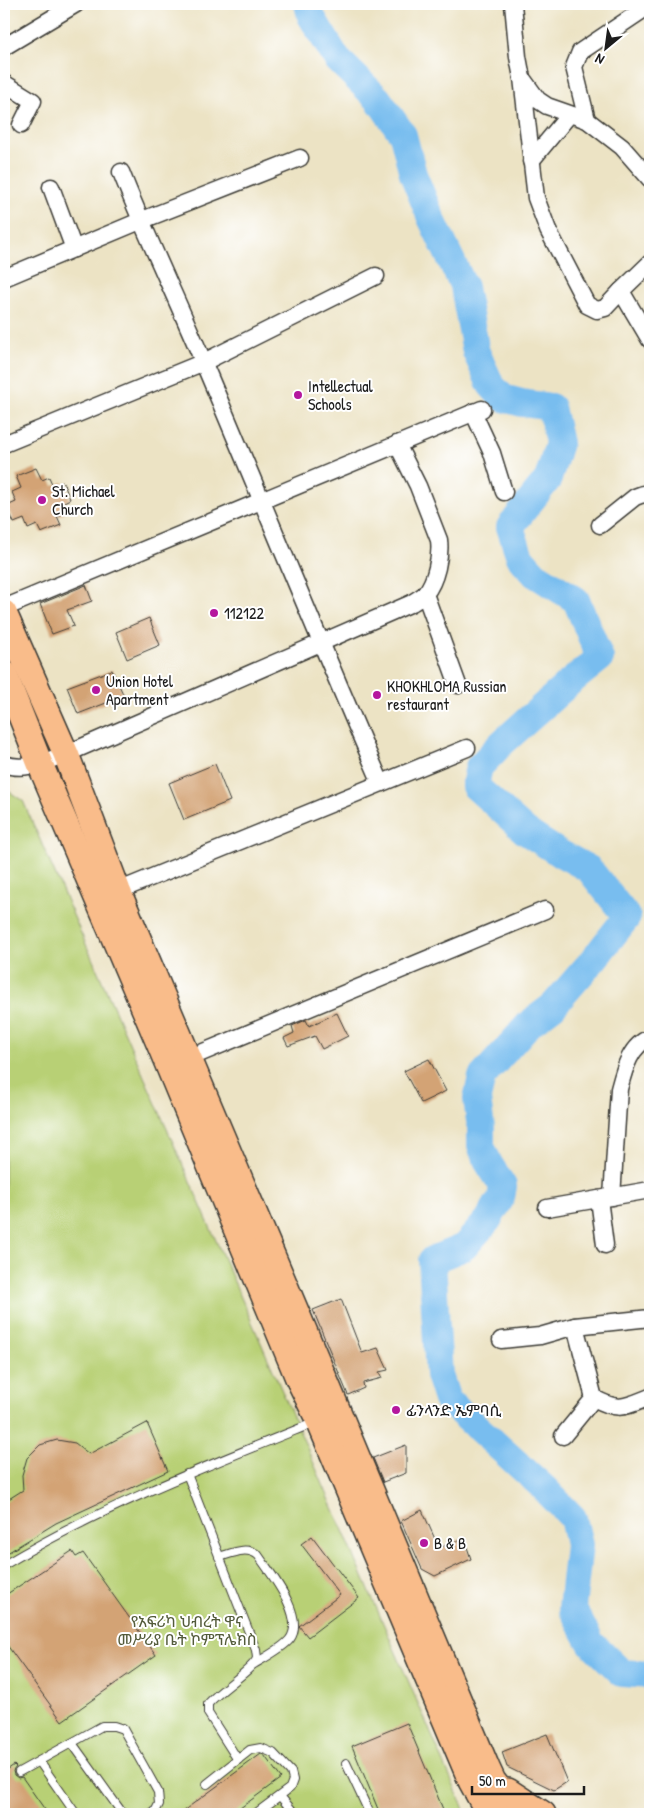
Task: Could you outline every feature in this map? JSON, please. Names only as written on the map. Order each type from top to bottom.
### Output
[{"type":"main road","points":[[4,613],[66,754],[298,1378],[329,1417],[482,1781],[490,1814]]},
{"type":"main road","points":[[4,673],[40,764],[177,1049]]},
{"type":"main road","points":[[479,1814],[482,1781]]},
{"type":"main road","points":[[482,1781],[519,1814]]},
{"type":"main road","points":[[482,1781],[543,1814]]},
{"type":"street","points":[[4,47],[76,4]]},
{"type":"street","points":[[513,4],[536,198],[548,230],[587,305],[597,310],[605,308],[650,263]]},
{"type":"street","points":[[587,120],[574,67],[580,52],[650,5]]},
{"type":"street","points":[[522,78],[538,100],[569,115],[587,120],[622,147],[650,179]]},
{"type":"street","points":[[4,83],[33,101],[21,125]]},
{"type":"street","points":[[531,161],[569,115]]},
{"type":"street","points":[[4,278],[140,221],[300,158]]},
{"type":"street","points":[[122,172],[140,221],[204,362],[320,644],[380,783]]},
{"type":"street","points":[[51,187],[74,248]]},
{"type":"street","points":[[4,444],[204,362],[376,276]]},
{"type":"street","points":[[621,291],[650,340]]},
{"type":"street","points":[[4,608],[262,502],[478,410],[504,492]]},
{"type":"street","points":[[4,764],[21,767],[40,764],[66,754],[412,603],[425,594],[432,584],[440,546],[418,486],[397,444]]},
{"type":"street","points":[[600,525],[636,497],[643,494],[650,495]]},
{"type":"street","points":[[425,594],[458,685]]},
{"type":"street","points":[[118,891],[467,748]]},
{"type":"street","points":[[177,1049],[545,910]]},
{"type":"street","points":[[605,1245],[606,1198],[619,1089],[623,1072],[636,1047],[650,1038]]},
{"type":"street","points":[[547,1208],[650,1190]]},
{"type":"street","points":[[501,1340],[540,1336],[575,1326],[650,1318]]},
{"type":"street","points":[[575,1326],[594,1398],[608,1406],[623,1408],[650,1397]]},
{"type":"street","points":[[564,1436],[594,1398]]},
{"type":"lane","points":[[4,1565],[39,1544],[95,1515],[187,1474],[329,1417]]},
{"type":"lane","points":[[187,1474],[256,1650],[257,1658],[253,1665]]},
{"type":"lane","points":[[219,1557],[245,1550],[252,1551],[258,1556],[288,1601],[294,1627],[288,1642],[253,1665],[214,1696],[208,1704],[208,1712],[238,1760]]},
{"type":"lane","points":[[19,1772],[102,1726],[114,1726],[122,1729],[158,1792],[159,1804],[152,1814]]},
{"type":"lane","points":[[72,1743],[123,1814]]},
{"type":"lane","points":[[207,1784],[250,1750],[261,1748],[273,1753],[292,1772],[290,1788],[255,1814]]},
{"type":"lane","points":[[39,1761],[76,1814]]},
{"type":"lane","points":[[346,1763],[370,1814]]},
{"type":"lane","points":[[280,1796],[295,1814]]},
{"type":"green space","name":"የአፍሪካ ህብረት ዋና መሥሪያ ቤት ኮምፕሌክስ","points":[[4,788],[23,801],[466,1814],[4,1814]]},
{"type":"building","name":"St. Michael Church","points":[[36,468],[42,480],[49,477],[53,486],[63,482],[70,499],[60,504],[65,513],[57,516],[61,525],[41,533],[37,525],[28,529],[24,519],[14,523],[7,506],[16,502],[12,492],[21,488],[16,476]]},
{"type":"building","points":[[86,585],[92,601],[67,610],[74,626],[52,634],[40,604]]},
{"type":"building","points":[[149,618],[160,645],[127,659],[116,632]]},
{"type":"building","points":[[112,670],[124,696],[78,714],[67,687]]},
{"type":"building","points":[[215,764],[230,801],[184,820],[169,783]]},
{"type":"building","points":[[337,1013],[348,1036],[322,1049],[315,1036],[288,1046],[284,1038],[294,1033],[292,1026],[306,1020],[309,1026]]},
{"type":"building","points":[[429,1059],[446,1091],[421,1103],[404,1071]]},
{"type":"building","points":[[341,1299],[362,1353],[378,1348],[388,1370],[379,1372],[382,1378],[363,1383],[364,1388],[348,1395],[313,1310]]},
{"type":"building","points":[[147,1423],[168,1471],[56,1523],[4,1555],[4,1502],[23,1490],[22,1475],[27,1458],[40,1445],[57,1440],[75,1443],[89,1454]]},
{"type":"building","points":[[406,1445],[406,1473],[383,1482],[373,1458]]},
{"type":"building","name":"B & B","points":[[422,1510],[439,1548],[464,1538],[471,1559],[435,1576],[422,1569],[401,1521]]},
{"type":"building","points":[[312,1536],[359,1598],[308,1637],[299,1626],[340,1595],[301,1544]]},
{"type":"building","points":[[72,1551],[76,1557],[83,1553],[156,1655],[62,1721],[4,1641],[4,1596]]},
{"type":"building","points":[[407,1723],[445,1814],[380,1814],[352,1746]]},
{"type":"building","points":[[547,1734],[567,1782],[554,1790],[507,1767],[502,1752]]},
{"type":"building","points":[[261,1754],[264,1755],[281,1778],[232,1814],[179,1814]]},
{"type":"building","points":[[14,1765],[16,1767],[13,1771],[14,1775],[18,1778],[22,1777],[48,1814],[4,1814],[4,1772]]},
{"type":"waterway","points":[[308,4],[311,16],[337,59],[378,99],[403,135],[413,174],[431,218],[464,287],[476,352],[491,385],[503,398],[551,407],[559,443],[548,479],[510,527],[520,557],[535,574],[576,600],[600,658],[502,743],[479,767],[475,786],[525,831],[589,869],[627,917],[553,1006],[529,1024],[482,1077],[477,1099],[481,1128],[481,1146],[489,1164],[503,1186],[501,1198],[488,1220],[464,1247],[432,1260],[439,1375],[447,1400],[544,1488],[573,1518],[579,1545],[572,1608],[591,1643],[622,1673],[650,1675]]},
{"type":"place","name":"Intellectual Schools","points":[[298,395]]},
{"type":"place","name":"St. Michael Church","points":[[42,500]]},
{"type":"place","name":"112122","points":[[214,613]]},
{"type":"place","name":"Union Hotel Apartment","points":[[96,690]]},
{"type":"place","name":"KHOKHLOMA Russian restaurant","points":[[377,695]]},
{"type":"place","name":"ፊንላንድ ኤምባሲ","points":[[396,1410]]},
{"type":"place","name":"B & B","points":[[424,1543]]}]
